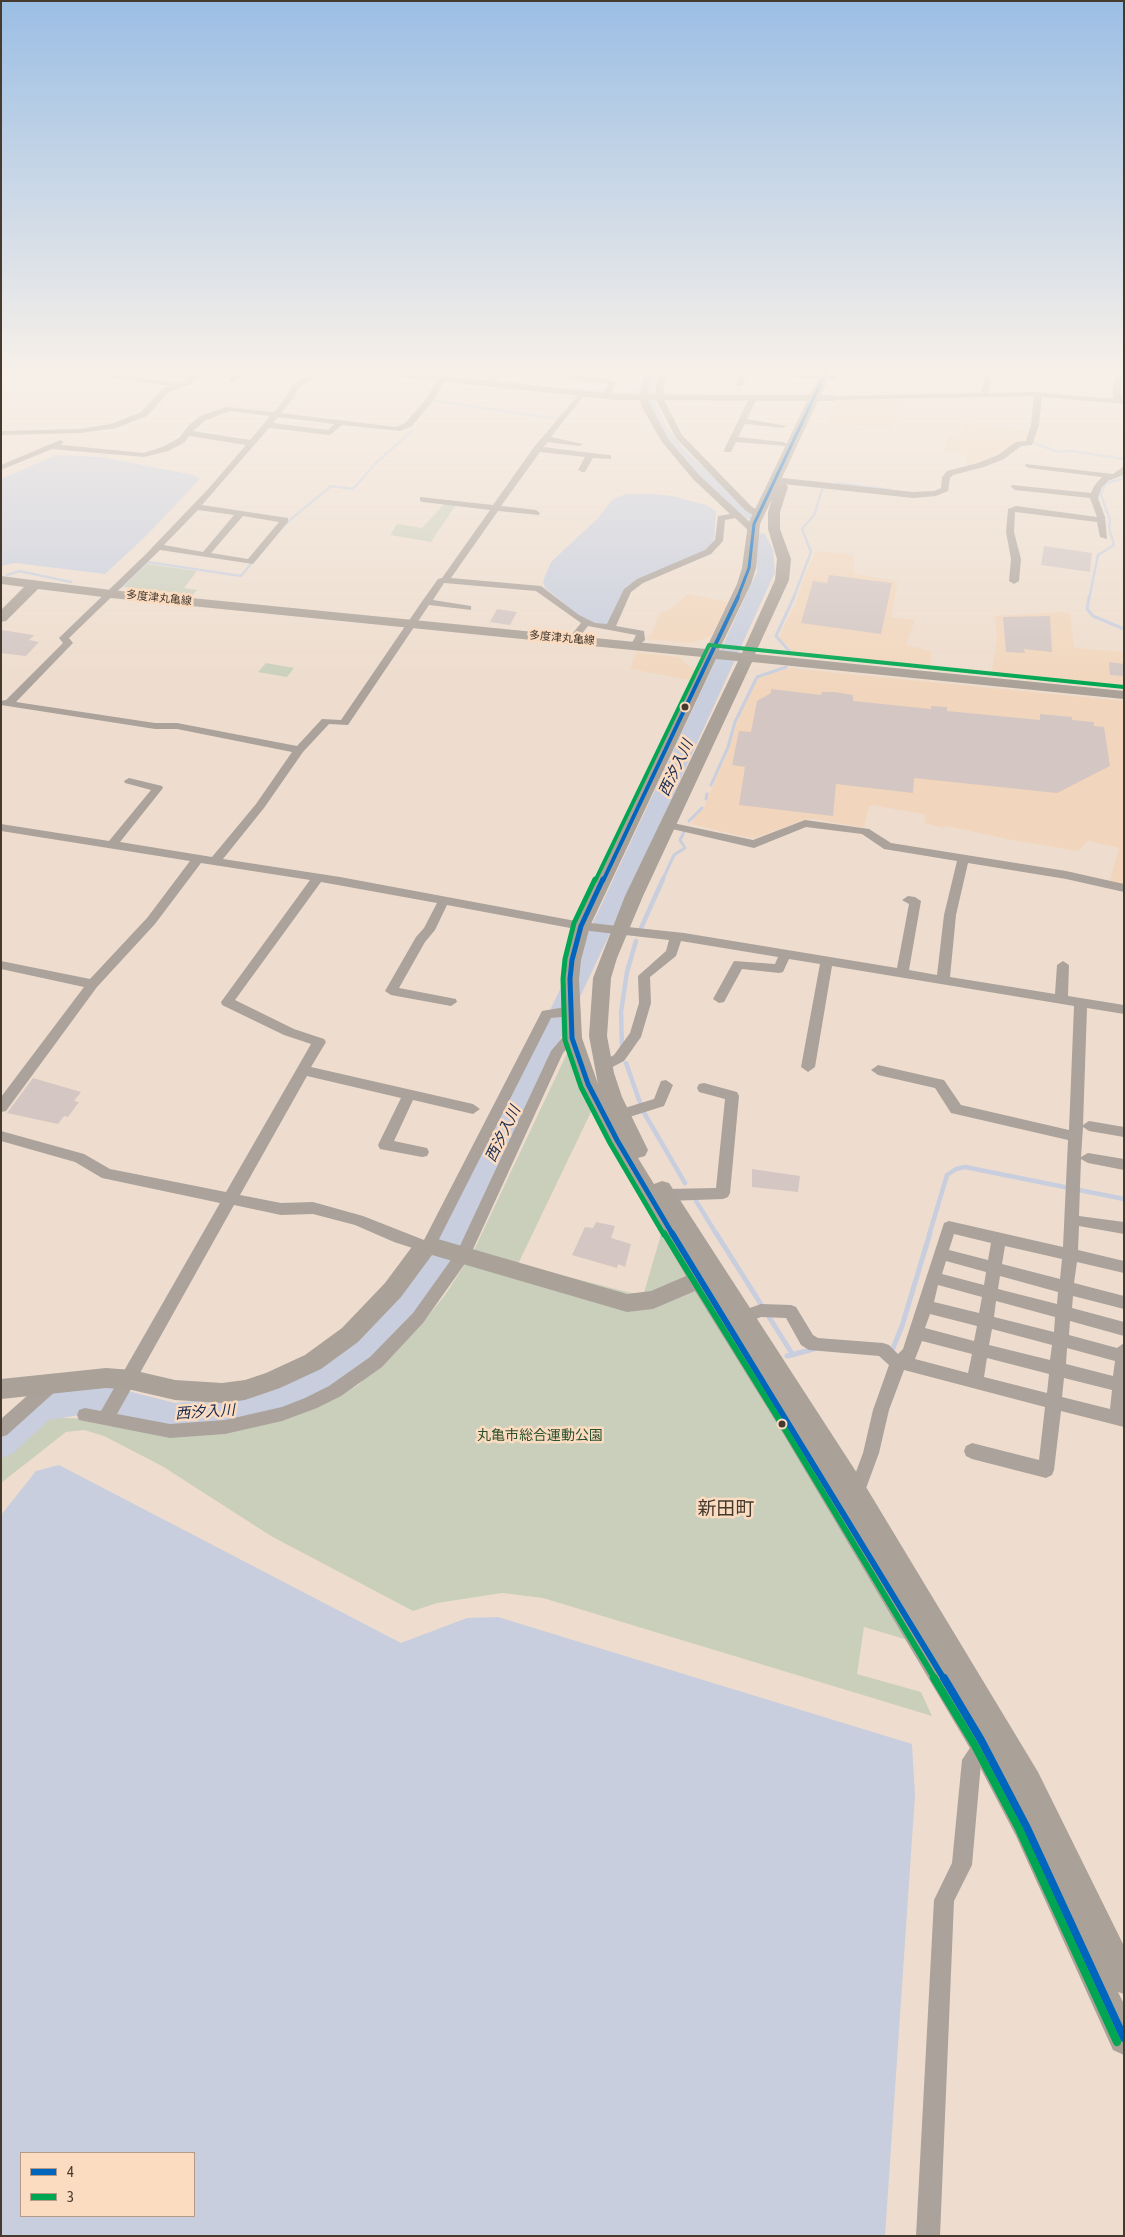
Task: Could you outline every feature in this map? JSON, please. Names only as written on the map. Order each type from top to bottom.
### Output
[{"type":"street","points":[[5,703],[68,643],[64,638],[158,547],[220,478]]},
{"type":"street","points":[[214,862],[260,806],[298,750],[326,721],[344,723],[426,602],[441,581],[445,580],[516,478]]},
{"type":"street","points":[[698,478],[754,530]]},
{"type":"street","points":[[719,478],[749,509],[758,514]]},
{"type":"street","points":[[780,480],[913,495],[936,493],[945,489],[946,478]]},
{"type":"street","points":[[1104,537],[1094,496],[1098,486],[1107,478]]},
{"type":"street","points":[[780,480],[758,514],[749,568],[717,653],[572,960],[570,979],[571,1025],[579,1060],[599,1106],[660,1198],[707,1276],[750,1315],[847,1500],[990,1736],[1028,1782],[1124,1979]]},
{"type":"street","points":[[660,1198],[620,1115],[603,1067],[598,1036],[599,1002],[615,930],[668,824],[743,656],[782,580],[784,559],[774,529],[774,512],[780,480]]},
{"type":"street","points":[[1015,487],[1094,496]]},
{"type":"street","points":[[423,499],[536,513]]},
{"type":"street","points":[[158,547],[250,562],[285,520],[195,507]]},
{"type":"street","points":[[1014,581],[1016,559],[1010,532],[1011,511],[1016,509],[1101,520]]},
{"type":"street","points":[[205,554],[240,514]]},
{"type":"street","points":[[610,629],[627,591],[640,580],[708,552],[719,541],[721,518],[737,515]]},
{"type":"street","name":"多度津丸亀線","points":[[1,580],[111,594],[1124,695]]},
{"type":"street","points":[[445,580],[538,588],[586,622],[610,629],[641,632],[640,640],[636,645]]},
{"type":"street","points":[[1,618],[34,585]]},
{"type":"street","points":[[426,602],[468,608]]},
{"type":"street","points":[[573,639],[586,622]]},
{"type":"street","points":[[5,703],[154,726],[177,726],[298,750]]},
{"type":"street","points":[[112,846],[158,788],[130,781]]},
{"type":"street","points":[[668,824],[754,844],[805,823],[865,831],[888,846],[1066,876],[1124,888]]},
{"type":"street","points":[[1,827],[318,878],[587,926],[676,936],[1124,1010]]},
{"type":"street","points":[[944,980],[950,915],[963,859]]},
{"type":"street","points":[[1,1107],[93,984],[151,920],[197,860]]},
{"type":"street","points":[[105,1420],[319,1042],[290,1032],[227,1002],[318,878]]},
{"type":"street","points":[[444,900],[429,930],[420,940],[391,991],[451,1002]]},
{"type":"street","points":[[902,974],[915,901],[908,900]]},
{"type":"street","points":[[603,1067],[619,1058],[636,1034],[645,1003],[644,976],[672,953],[676,936]]},
{"type":"street","points":[[719,999],[738,964],[779,970],[784,954]]},
{"type":"street","points":[[808,1067],[827,961]]},
{"type":"street","points":[[1061,1000],[1063,965]]},
{"type":"street","points":[[1,966],[93,984]]},
{"type":"street","points":[[972,1451],[1046,1470],[1070,1255],[1081,1003]]},
{"type":"street","points":[[1,1389],[106,1378],[125,1385],[222,1393],[245,1390],[272,1381],[313,1362],[350,1335],[379,1306],[422,1250],[431,1246],[547,1014],[571,1025]]},
{"type":"street","points":[[85,1415],[170,1431],[242,1424],[282,1414],[311,1403],[335,1391],[376,1362],[418,1318],[464,1254],[571,1025]]},
{"type":"street","points":[[303,1070],[473,1110]]},
{"type":"street","points":[[878,1070],[939,1084],[956,1109],[1076,1137]]},
{"type":"street","points":[[620,1115],[659,1102],[666,1085]]},
{"type":"street","points":[[660,1198],[723,1194],[732,1096],[704,1088]]},
{"type":"street","points":[[408,1095],[385,1145],[422,1152]]},
{"type":"street","points":[[1089,1126],[1124,1132]]},
{"type":"street","points":[[1,1136],[79,1158],[107,1174],[281,1209],[313,1208],[358,1220],[399,1238],[464,1254],[626,1304],[653,1300],[707,1276]]},
{"type":"street","points":[[1088,1158],[1124,1165]]},
{"type":"street","points":[[1082,1221],[1124,1228]]},
{"type":"street","points":[[893,1357],[910,1353],[949,1227],[1124,1267]]},
{"type":"street","points":[[975,1381],[999,1239]]},
{"type":"street","points":[[942,1254],[1124,1302]]},
{"type":"street","points":[[934,1278],[1124,1329]]},
{"type":"street","points":[[925,1306],[1123,1356]]},
{"type":"street","points":[[750,1315],[791,1312],[807,1340],[815,1345],[893,1357],[975,1381],[1120,1419],[1124,1350]]},
{"type":"street","points":[[917,1333],[1122,1386]]},
{"type":"street","points":[[847,1500],[896,1367],[893,1357]]},
{"type":"street","points":[[1,1430],[54,1382]]},
{"type":"street","points":[[990,1736],[1026,1826],[1124,2039]]},
{"type":"street","points":[[928,2236],[944,1900],[962,1865],[972,1760],[990,1736]]},
{"type":"shaded area","points":[[816,551],[854,555],[854,574],[898,581],[891,617],[915,620],[906,645],[932,651],[930,667],[793,654],[788,646],[778,639],[797,600],[803,579]]},
{"type":"shaded area","points":[[688,594],[728,602],[711,636],[692,643],[644,639],[651,635],[660,612],[669,610]]},
{"type":"shaded area","points":[[1070,613],[1074,648],[1124,652],[1124,686],[992,674],[997,632],[994,616]]},
{"type":"shaded area","points":[[636,652],[679,657],[695,671],[690,680],[630,669]]},
{"type":"shaded area","points":[[788,668],[1124,701],[1124,886],[1109,883],[1119,848],[1088,841],[1078,851],[1012,840],[946,826],[943,828],[924,823],[926,816],[923,814],[871,805],[869,806],[864,828],[814,819],[804,820],[755,838],[692,824],[694,816],[704,808],[730,745],[737,722],[758,677]]},
{"type":"green space","points":[[445,503],[456,505],[431,542],[390,535],[397,524],[422,528]]},
{"type":"green space","points":[[147,564],[197,571],[184,588],[197,590],[193,595],[123,587]]},
{"type":"green space","points":[[266,663],[294,668],[287,677],[258,672]]},
{"type":"green space","name":"丸亀市総合運動公園","points":[[569,1049],[591,1112],[518,1264],[643,1296],[662,1231],[908,1640],[864,1627],[857,1674],[921,1692],[932,1716],[543,1598],[502,1593],[437,1603],[413,1611],[271,1536],[162,1466],[104,1436],[84,1430],[66,1432],[1,1483],[1,1424],[9,1416],[95,1419],[203,1433],[333,1399],[358,1385],[419,1327],[445,1295],[473,1252]]},
{"type":"water","points":[[1,479],[200,479],[147,535],[105,574],[15,563],[1,566]]},
{"type":"water","points":[[626,494],[672,496],[706,505],[716,511],[714,542],[707,551],[640,578],[626,587],[608,625],[601,626],[582,618],[545,588],[543,581],[551,562],[597,519],[613,499]]},
{"type":"water","points":[[59,1465],[401,1643],[467,1618],[498,1617],[912,1744],[915,1795],[885,2236],[1,2236],[1,1515],[36,1471]]},
{"type":"building","points":[[1044,546],[1092,553],[1090,572],[1041,565]]},
{"type":"building","points":[[829,575],[892,583],[881,634],[801,623],[813,581],[827,583]]},
{"type":"building","points":[[497,609],[517,612],[510,625],[490,622]]},
{"type":"building","points":[[1050,616],[1052,652],[1024,649],[1025,653],[1006,652],[1003,617]]},
{"type":"building","points":[[1,630],[34,635],[29,640],[39,642],[26,656],[1,653]]},
{"type":"building","points":[[1109,662],[1124,664],[1124,676],[1110,675]]},
{"type":"building","points":[[771,689],[821,695],[822,692],[835,692],[853,695],[853,701],[931,709],[931,706],[947,707],[947,711],[1040,720],[1040,714],[1072,717],[1072,720],[1094,722],[1094,726],[1104,727],[1110,766],[1057,793],[914,778],[913,793],[836,784],[833,816],[739,805],[745,767],[732,765],[739,731],[751,732],[757,701],[771,693]]},
{"type":"building","points":[[33,1078],[81,1092],[74,1101],[79,1102],[68,1117],[64,1116],[58,1124],[7,1113]]},
{"type":"building","points":[[752,1169],[800,1176],[798,1192],[752,1187]]},
{"type":"building","points":[[596,1222],[615,1226],[611,1238],[631,1244],[625,1267],[618,1264],[617,1268],[572,1255],[585,1227],[593,1228]]},
{"type":"waterway","points":[[285,524],[331,486],[353,489],[362,478]]},
{"type":"waterway","name":"西汐入川","points":[[707,478],[747,516]]},
{"type":"waterway","points":[[1089,599],[1098,555],[1114,545],[1109,528],[1110,520],[1101,495],[1105,484],[1123,478]]},
{"type":"waterway","points":[[837,483],[891,490]]},
{"type":"waterway","points":[[793,599],[811,552],[802,529],[814,515],[823,487]]},
{"type":"waterway","name":"西汐入川","points":[[1,1444],[15,1429],[41,1407],[86,1400],[104,1399],[175,1417],[240,1410],[278,1402],[311,1388],[342,1370],[389,1328],[426,1282],[449,1246],[608,914],[766,572],[764,550],[759,538]]},
{"type":"waterway","points":[[121,587],[147,562],[241,576],[254,560]]},
{"type":"waterway","points":[[7,575],[19,571],[71,582]]},
{"type":"waterway","points":[[790,652],[776,636],[794,597]]},
{"type":"waterway","points":[[1089,597],[1087,609],[1093,616],[1124,629]]},
{"type":"waterway","points":[[711,785],[728,747],[735,722],[757,677],[786,667]]},
{"type":"waterway","points":[[706,799],[707,794]]},
{"type":"waterway","points":[[689,821],[702,808]]},
{"type":"waterway","points":[[662,881],[674,855],[685,848],[680,840],[685,830]]},
{"type":"waterway","points":[[641,928],[663,879]]},
{"type":"waterway","points":[[622,1048],[621,1012],[627,972],[636,941]]},
{"type":"waterway","points":[[626,1063],[643,1111],[685,1183]]},
{"type":"waterway","points":[[929,1235],[947,1175],[956,1169],[965,1167],[1124,1199]]},
{"type":"waterway","points":[[696,1201],[717,1235]]},
{"type":"waterway","points":[[716,1233],[793,1355]]},
{"type":"waterway","points":[[891,1353],[902,1326],[930,1233]]},
{"type":"waterway","points":[[793,1355],[814,1349]]},
{"type":"waterway","points":[[787,1356],[793,1355]]},
{"type":"transit line","name":"4","points":[[776,478],[754,524],[749,568],[744,584],[581,926],[572,960],[570,979],[572,1038],[588,1084],[617,1140],[699,1279],[789,1422],[981,1740],[1026,1826],[1124,2038]]},
{"type":"transit line","name":"3","points":[[1117,2042],[1019,1829],[974,1744],[783,1426],[693,1283],[610,1143],[581,1087],[565,1040],[563,979],[565,959],[574,923],[709,645],[1124,687]]},
{"type":"district","name":"新田町","points":[[726,1509]]}]
